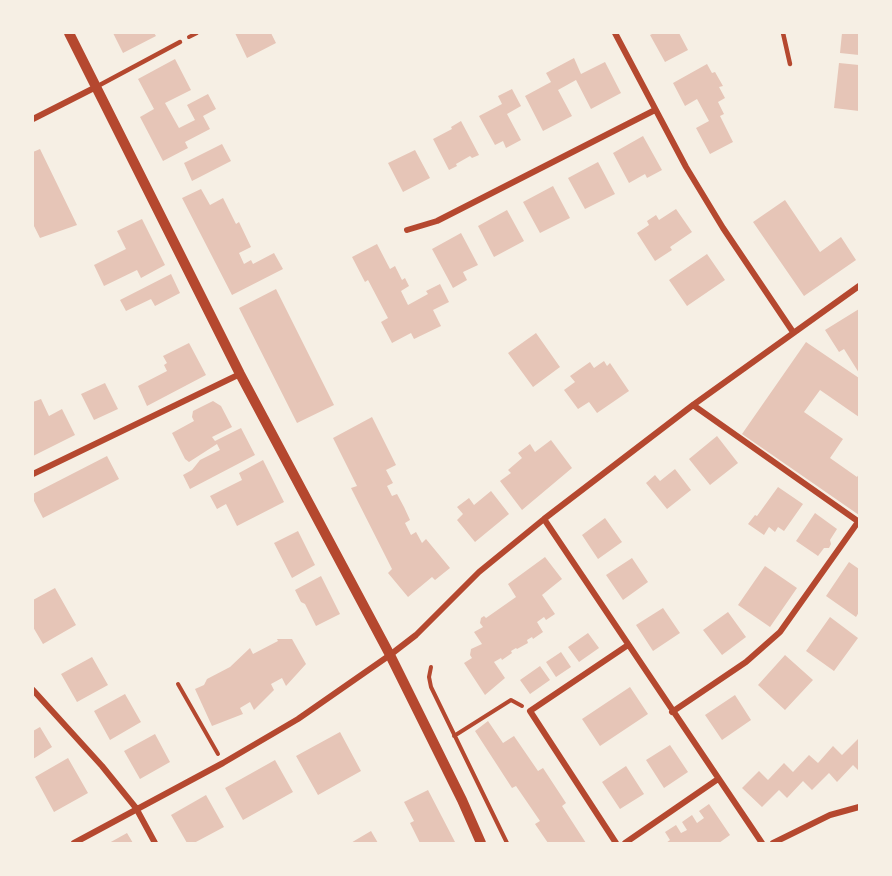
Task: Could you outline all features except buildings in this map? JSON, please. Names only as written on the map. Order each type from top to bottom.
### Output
[{"type":"street","points":[[69,33],[240,374],[390,655],[481,843]]},
{"type":"street","points":[[615,33],[686,167],[723,228],[793,332]]},
{"type":"street","points":[[33,119],[96,87]]},
{"type":"street","points":[[407,230],[437,221],[655,110]]},
{"type":"street","points":[[74,843],[223,763],[298,718],[390,655],[416,635],[479,572],[544,519],[693,405],[859,286]]},
{"type":"street","points":[[33,474],[240,374]]},
{"type":"street","points":[[672,712],[746,662],[780,632],[859,522],[693,405]]},
{"type":"street","points":[[544,519],[762,843]]},
{"type":"street","points":[[616,843],[530,711],[628,645]]},
{"type":"street","points":[[33,690],[102,766],[136,808],[155,843]]},
{"type":"street","points":[[625,843],[718,779]]},
{"type":"street","points":[[773,843],[830,815],[859,807]]},
{"type":"lane","points":[[783,33],[789,64]]},
{"type":"lane","points":[[96,87],[180,42]]},
{"type":"path","points":[[431,667],[429,677],[431,687],[507,843]]},
{"type":"path","points":[[178,684],[223,763]]},
{"type":"path","points":[[454,736],[511,700],[530,711]]}]
